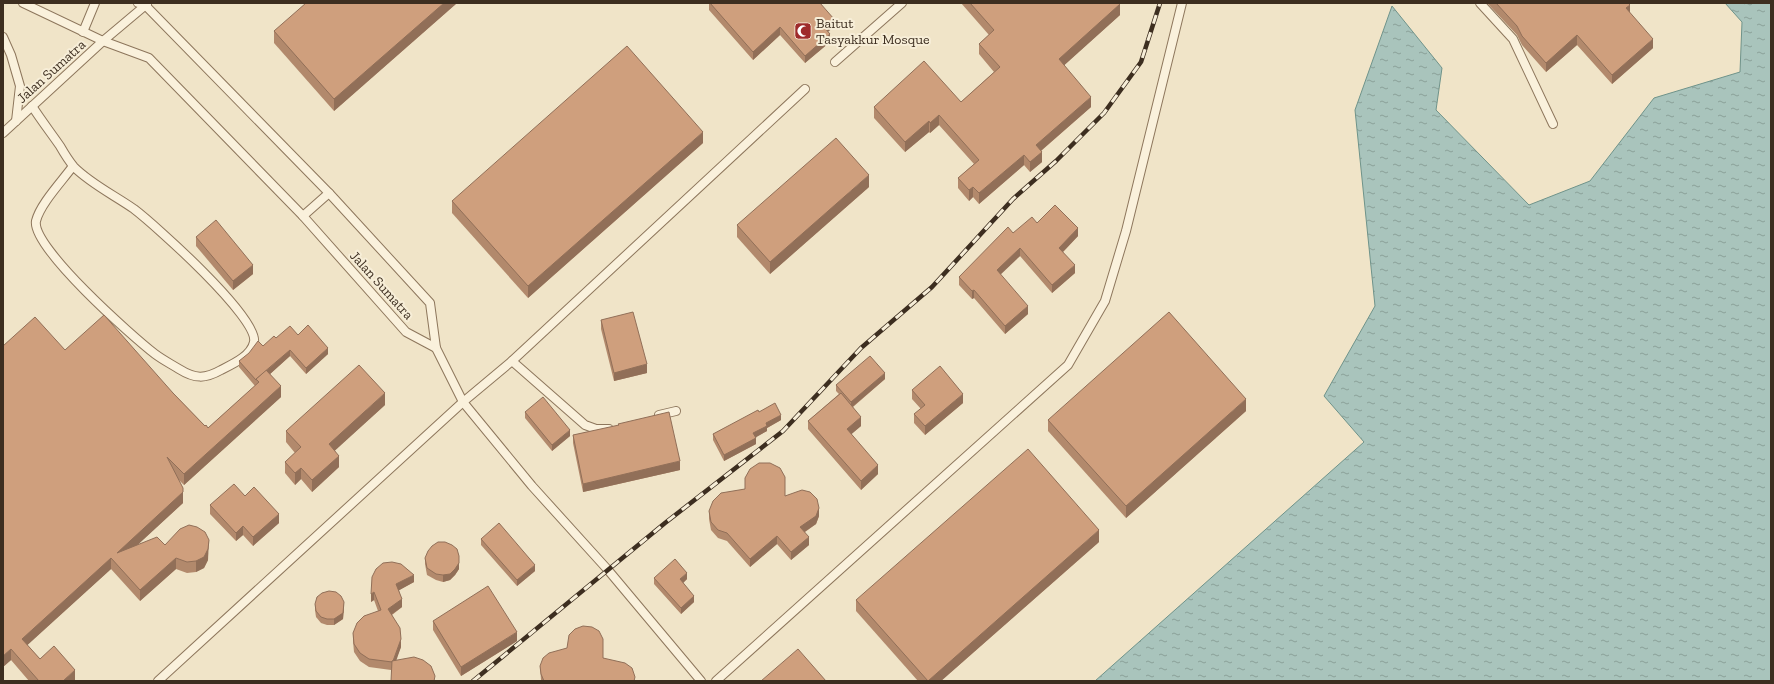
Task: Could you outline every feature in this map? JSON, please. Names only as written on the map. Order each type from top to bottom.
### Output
[{"type":"lane","name":"Jalan Sumatra","points":[[23,3],[103,41],[149,58],[303,216],[406,332],[436,348]]},
{"type":"lane","points":[[83,32],[95,3]]},
{"type":"lane","points":[[835,62],[902,3]]},
{"type":"lane","points":[[716,681],[1068,365],[1105,300],[1126,231],[1182,3]]},
{"type":"lane","points":[[1480,3],[1513,39],[1553,124]]},
{"type":"lane","name":"Jalan Sumatra","points":[[3,133],[144,4],[329,193],[430,303],[436,348]]},
{"type":"lane","name":"Jalan Sumatra","points":[[3,37],[11,55],[20,86],[16,121]]},
{"type":"lane","points":[[158,681],[463,402],[512,361],[805,89]]},
{"type":"lane","points":[[32,106],[73,166],[98,186],[135,210],[177,246],[227,296],[247,319],[252,329],[255,341],[249,353],[234,364],[212,375],[199,378],[183,371],[157,355],[123,327],[77,282],[44,242],[36,229],[36,220],[48,198],[73,166]]},
{"type":"lane","points":[[303,216],[329,193]]},
{"type":"lane","points":[[436,348],[463,402],[532,486],[608,570],[701,681]]},
{"type":"lane","points":[[512,361],[585,425],[596,429],[615,427]]},
{"type":"lane","points":[[648,418],[676,411]]},
{"type":"water","points":[[1725,3],[1771,3],[1771,681],[1095,681],[1364,442],[1324,396],[1375,306],[1355,110],[1392,6],[1442,68],[1436,110],[1529,205],[1590,181],[1654,98],[1740,72],[1742,22]]},
{"type":"building","points":[[306,3],[444,3],[334,99],[274,31]]},
{"type":"building","points":[[710,3],[820,3],[834,19],[824,27],[830,34],[805,56],[780,27],[753,52]]},
{"type":"building","points":[[970,3],[1120,4],[1059,59],[1091,97],[1036,145],[1042,152],[1030,162],[1024,155],[979,193],[973,187],[969,190],[958,178],[979,160],[939,115],[930,123],[929,121],[905,142],[874,107],[924,61],[961,102],[1000,67],[979,44],[994,30]]},
{"type":"building","points":[[1496,3],[1628,3],[1630,5],[1626,8],[1653,39],[1612,75],[1577,35],[1546,63],[1522,36],[1517,26]]},
{"type":"building","points":[[627,46],[703,132],[528,286],[452,201]]},
{"type":"building","points":[[836,138],[869,175],[770,262],[737,225]]},
{"type":"building","points":[[1055,205],[1078,228],[1059,248],[1075,265],[1052,285],[1020,248],[997,270],[1028,306],[1005,326],[974,290],[972,291],[959,277],[1008,227],[1013,233],[1032,217],[1037,223]]},
{"type":"building","points":[[216,220],[253,265],[233,281],[196,237]]},
{"type":"building","points":[[633,312],[647,364],[614,373],[601,320]]},
{"type":"building","points":[[1169,312],[1246,399],[1126,506],[1048,420]]},
{"type":"building","points":[[104,315],[173,393],[208,428],[259,382],[256,379],[266,370],[281,386],[184,474],[167,457],[183,488],[183,492],[117,553],[157,537],[165,545],[180,529],[189,525],[197,527],[205,532],[209,540],[208,549],[204,557],[196,561],[187,562],[176,558],[140,590],[111,558],[22,639],[40,659],[54,646],[75,670],[63,681],[39,681],[11,649],[3,656],[3,346],[35,317],[65,350]]},
{"type":"building","points":[[308,325],[328,348],[306,368],[290,350],[256,380],[239,361],[249,353],[258,341],[263,346],[274,336],[276,338],[290,326],[298,335]]},
{"type":"building","points":[[870,356],[885,373],[851,402],[836,385]]},
{"type":"building","points":[[359,365],[385,393],[329,444],[339,456],[312,480],[301,468],[295,473],[285,462],[301,447],[286,431]]},
{"type":"building","points":[[940,366],[963,394],[925,426],[914,414],[925,405],[912,390]]},
{"type":"building","points":[[841,393],[861,417],[847,429],[878,465],[861,481],[808,421]]},
{"type":"building","points":[[543,397],[570,430],[552,445],[525,412]]},
{"type":"building","points":[[775,403],[781,415],[766,423],[767,426],[753,433],[756,438],[724,455],[713,434],[758,410],[759,412]]},
{"type":"building","points":[[669,412],[680,461],[583,484],[573,435]]},
{"type":"building","points":[[1028,449],[1099,530],[928,681],[856,600]]},
{"type":"building","points":[[759,463],[770,463],[780,468],[785,477],[785,496],[802,490],[810,492],[817,499],[819,508],[816,516],[800,527],[809,537],[791,552],[777,536],[750,559],[727,533],[718,530],[711,522],[709,511],[713,501],[721,493],[745,489],[745,478],[750,469]]},
{"type":"building","points":[[234,484],[245,496],[254,487],[279,514],[253,537],[243,526],[236,533],[210,505]]},
{"type":"building","points":[[499,523],[535,565],[517,580],[481,539]]},
{"type":"building","points":[[438,542],[445,542],[457,549],[459,563],[450,574],[436,574],[427,568],[425,558],[432,546]]},
{"type":"building","points":[[675,559],[687,573],[680,579],[694,596],[681,608],[654,578]]},
{"type":"building","points":[[392,562],[401,564],[414,575],[396,584],[402,599],[388,609],[400,628],[401,639],[392,662],[369,659],[360,653],[354,644],[353,633],[357,623],[364,616],[381,610],[374,592],[371,594],[372,577],[376,569],[383,563]]},
{"type":"building","points":[[488,586],[517,632],[461,667],[433,621]]},
{"type":"building","points":[[329,591],[336,592],[341,596],[344,602],[343,613],[334,619],[321,617],[316,611],[315,604],[317,597],[322,593]]},
{"type":"building","points":[[583,626],[592,627],[599,631],[603,639],[603,658],[625,663],[632,668],[635,677],[634,681],[544,681],[540,666],[543,658],[549,653],[567,648],[569,635],[575,629]]},
{"type":"building","points":[[798,649],[826,681],[761,681]]},
{"type":"building","points":[[414,657],[423,660],[431,666],[435,676],[434,681],[391,681],[392,661]]},
{"type":"railway","points":[[473,681],[665,523],[783,431],[861,348],[932,287],[1013,199],[1056,161],[1104,113],[1141,62],[1160,3]]},
{"type":"place","name":"Baitut Tasyakkur Mosque","points":[[803,31]]}]
